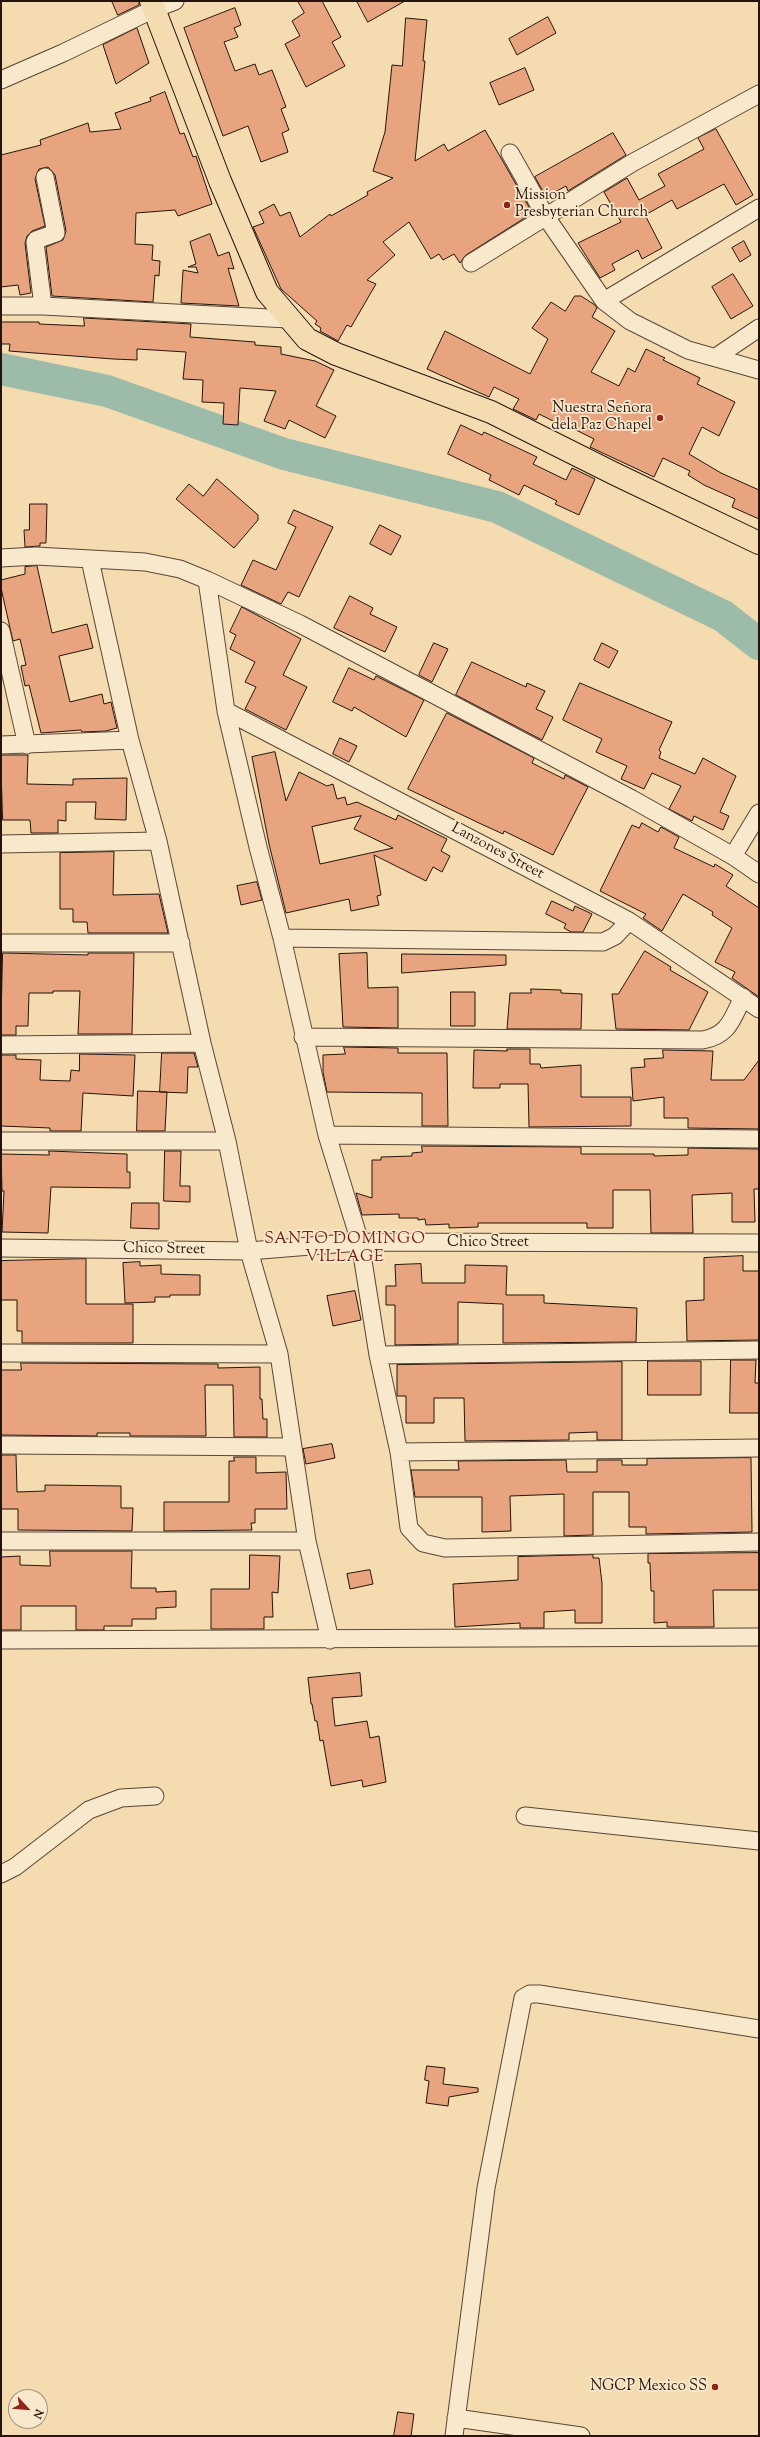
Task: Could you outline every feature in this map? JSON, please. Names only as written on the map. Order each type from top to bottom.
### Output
[{"type":"main road","points":[[153,5],[180,81],[247,249],[267,292],[288,319],[307,338],[336,354],[491,412],[759,543]]},
{"type":"street","points":[[1,80],[63,53],[153,5],[175,1]]},
{"type":"street","points":[[471,263],[632,162],[759,94]]},
{"type":"street","points":[[510,153],[546,217],[604,301],[630,321],[688,350],[716,356],[759,370]]},
{"type":"street","points":[[43,306],[35,242],[36,240],[56,233],[45,177]]},
{"type":"street","points":[[604,301],[759,208]]},
{"type":"street","points":[[1,306],[43,306],[288,319]]},
{"type":"street","points":[[716,356],[759,328]]},
{"type":"street","points":[[1,558],[36,556],[145,562],[180,569],[207,580],[307,628],[632,799],[733,856],[759,874]]},
{"type":"street","points":[[90,560],[130,740],[158,841],[202,1043],[227,1141],[249,1251],[279,1354],[307,1541],[330,1640]]},
{"type":"street","points":[[207,580],[226,711],[258,848],[282,938],[303,1037],[327,1135],[360,1242],[378,1355],[399,1452],[409,1528],[423,1543],[445,1548],[759,1542]]},
{"type":"street","points":[[1,631],[27,745]]},
{"type":"street","name":"Lanzones Street","points":[[226,711],[629,922],[759,1008]]},
{"type":"street","points":[[1,745],[130,740]]},
{"type":"street","points":[[733,856],[759,813]]},
{"type":"street","points":[[1,844],[158,841]]},
{"type":"street","points":[[282,938],[603,942],[615,936],[629,922]]},
{"type":"street","points":[[1,943],[181,943]]},
{"type":"street","points":[[303,1037],[703,1040],[717,1037],[726,1031],[743,997]]},
{"type":"street","points":[[1,1045],[202,1043]]},
{"type":"street","points":[[327,1135],[759,1139]]},
{"type":"street","points":[[1,1141],[227,1141]]},
{"type":"street","name":"Chico Street","points":[[1,1248],[249,1251],[360,1242],[759,1243]]},
{"type":"street","points":[[378,1355],[759,1350]]},
{"type":"street","points":[[1,1353],[279,1354]]},
{"type":"street","points":[[1,1445],[292,1447]]},
{"type":"street","points":[[399,1452],[759,1448]]},
{"type":"street","points":[[1,1541],[307,1541]]},
{"type":"street","points":[[1,1640],[330,1640],[759,1637]]},
{"type":"street","points":[[1,1874],[15,1867],[89,1810],[121,1798],[155,1796]]},
{"type":"street","points":[[525,1816],[759,1841]]},
{"type":"street","points":[[454,2436],[486,2188],[523,1998],[530,1994],[539,1994],[759,2029]]},
{"type":"street","points":[[456,2418],[572,2435]]},
{"type":"building","points":[[112,1],[139,1],[139,5],[118,15]]},
{"type":"building","points":[[298,1],[322,1],[341,37],[332,42],[345,66],[306,87],[285,44],[300,36],[292,21],[304,13]]},
{"type":"building","points":[[357,1],[405,1],[368,22]]},
{"type":"building","points":[[235,8],[241,25],[234,28],[238,37],[224,42],[235,71],[255,64],[259,75],[272,70],[286,107],[281,109],[289,130],[282,133],[288,152],[261,162],[248,126],[223,136],[184,28]]},
{"type":"building","points":[[548,17],[556,33],[517,55],[509,39]]},
{"type":"building","points":[[406,18],[427,20],[423,61],[425,61],[415,161],[444,144],[448,151],[485,130],[529,207],[527,208],[531,214],[466,255],[460,263],[454,254],[443,260],[439,254],[431,259],[409,222],[383,242],[395,255],[367,280],[376,284],[351,327],[347,325],[338,341],[320,331],[321,328],[315,324],[317,321],[281,289],[253,227],[264,223],[259,212],[274,204],[280,216],[290,212],[300,237],[330,214],[331,216],[368,195],[367,192],[393,178],[373,171],[385,132],[392,65],[402,66]]},
{"type":"building","points":[[137,28],[149,63],[116,84],[103,45]]},
{"type":"building","points":[[525,68],[534,90],[499,105],[490,83]]},
{"type":"building","points":[[165,92],[180,134],[184,133],[193,157],[196,156],[212,204],[178,216],[175,210],[136,213],[135,244],[153,245],[152,260],[160,261],[159,276],[155,275],[153,302],[52,296],[46,247],[63,240],[66,231],[55,175],[48,167],[39,169],[35,179],[45,226],[32,231],[27,236],[25,243],[31,293],[20,295],[18,285],[1,287],[1,155],[41,145],[40,140],[88,123],[90,132],[121,129],[115,113],[151,101],[150,98]]},
{"type":"building","points":[[716,129],[753,195],[736,205],[724,184],[677,209],[672,200],[645,215],[662,248],[642,259],[638,250],[612,264],[615,270],[600,278],[578,243],[621,222],[604,192],[627,178],[639,200],[665,186],[658,174],[704,149],[698,138]]},
{"type":"building","points":[[613,133],[626,155],[568,191],[566,186],[546,197],[535,177]]},
{"type":"building","points":[[210,234],[218,256],[229,252],[234,269],[228,268],[239,306],[181,303],[183,270],[198,273],[196,267],[188,267],[196,264],[190,242]]},
{"type":"building","points":[[744,241],[751,255],[740,262],[732,248]]},
{"type":"building","points":[[733,274],[753,306],[731,319],[712,287]]},
{"type":"building","points":[[575,296],[581,296],[595,305],[597,308],[592,317],[615,331],[591,372],[619,386],[628,368],[635,372],[646,349],[665,358],[663,360],[700,378],[697,384],[735,402],[719,436],[702,427],[689,454],[721,473],[759,490],[759,519],[732,507],[735,499],[704,485],[688,475],[690,471],[663,458],[654,477],[590,447],[594,439],[558,421],[557,423],[539,414],[536,420],[513,409],[519,399],[494,387],[489,397],[427,369],[445,331],[530,374],[548,339],[532,328],[551,302],[565,311]]},
{"type":"building","points":[[84,318],[191,324],[190,337],[255,342],[255,345],[281,347],[281,354],[315,361],[334,370],[316,406],[336,416],[325,438],[289,420],[285,429],[264,421],[276,391],[240,388],[238,425],[223,424],[224,403],[202,402],[203,380],[183,379],[186,352],[137,349],[137,360],[113,359],[9,351],[10,344],[1,344],[1,322],[39,322],[39,324],[84,326]]},
{"type":"building","points":[[461,425],[482,435],[484,432],[537,457],[533,464],[566,480],[572,468],[595,479],[579,515],[555,504],[557,501],[524,485],[519,495],[489,480],[491,475],[448,454]]},
{"type":"building","points":[[217,479],[258,515],[258,520],[234,548],[176,499],[189,484],[203,496]]},
{"type":"building","points":[[30,504],[47,504],[46,543],[40,543],[40,546],[25,547],[24,530],[29,530]]},
{"type":"building","points":[[294,510],[333,527],[299,597],[288,592],[281,604],[241,585],[253,560],[276,570],[296,527],[288,523]]},
{"type":"building","points":[[380,525],[401,536],[391,555],[370,544]]},
{"type":"building","points":[[37,566],[52,633],[87,624],[93,648],[59,656],[70,702],[102,694],[104,704],[111,702],[117,728],[106,731],[82,732],[81,730],[41,733],[29,685],[25,686],[21,666],[26,665],[20,639],[13,641],[1,588],[1,580],[25,574],[25,567]]},
{"type":"building","points":[[350,596],[373,608],[370,614],[397,627],[385,652],[334,628]]},
{"type":"building","points":[[242,607],[301,639],[283,675],[307,687],[286,730],[245,709],[256,687],[245,682],[255,662],[230,649],[236,635],[230,632]]},
{"type":"building","points":[[434,643],[448,649],[432,682],[419,675]]},
{"type":"building","points":[[602,643],[618,651],[609,668],[594,660]]},
{"type":"building","points":[[472,662],[526,687],[527,683],[545,691],[536,709],[553,717],[542,740],[456,695]]},
{"type":"building","points":[[349,668],[374,680],[376,676],[424,700],[406,737],[354,707],[352,711],[333,702]]},
{"type":"building","points":[[580,683],[672,722],[659,750],[661,752],[659,758],[695,774],[703,758],[736,776],[720,812],[729,816],[723,830],[694,816],[692,821],[669,809],[681,786],[652,773],[644,789],[621,779],[627,766],[596,752],[602,739],[563,720]]},
{"type":"building","points":[[447,713],[534,758],[532,763],[564,779],[565,775],[588,787],[553,855],[504,831],[503,834],[408,789]]},
{"type":"building","points":[[340,738],[357,746],[349,762],[333,754]]},
{"type":"building","points":[[275,752],[286,801],[299,772],[327,786],[333,784],[337,799],[345,797],[347,805],[357,802],[396,820],[398,815],[447,839],[441,851],[450,856],[442,872],[433,867],[426,881],[374,855],[381,895],[377,896],[379,905],[351,911],[349,899],[286,913],[269,844],[252,757]],"holes":[[[361,816],[354,829],[393,848],[320,864],[312,827]]]},
{"type":"building","points":[[1,755],[28,755],[27,784],[73,785],[73,779],[127,778],[126,820],[95,819],[96,802],[66,802],[66,821],[58,820],[58,833],[31,833],[30,820],[3,820]]},
{"type":"building","points":[[642,823],[658,832],[661,827],[679,837],[674,848],[714,867],[715,864],[733,875],[726,886],[759,908],[759,997],[732,978],[735,972],[715,962],[732,928],[712,915],[713,912],[683,894],[662,931],[643,918],[646,914],[600,891],[632,825],[639,828]]},
{"type":"building","points":[[114,852],[113,895],[159,894],[168,933],[88,933],[87,922],[73,922],[73,909],[60,909],[60,853]]},
{"type":"building","points":[[257,882],[262,900],[241,905],[237,886]]},
{"type":"building","points":[[552,901],[573,911],[575,906],[592,914],[583,932],[571,932],[564,928],[566,924],[546,914]]},
{"type":"building","points":[[645,951],[671,967],[670,970],[708,992],[689,1030],[616,1029],[612,994],[618,994]]},
{"type":"building","points":[[3,953],[88,955],[88,953],[134,953],[132,1034],[78,1034],[80,991],[53,991],[53,993],[29,993],[28,1026],[16,1026],[16,1035],[1,1035]]},
{"type":"building","points":[[367,953],[368,988],[398,987],[398,1028],[343,1027],[339,954]]},
{"type":"building","points":[[402,954],[506,955],[506,965],[402,973]]},
{"type":"building","points":[[531,989],[561,990],[561,993],[582,994],[581,1029],[507,1029],[510,993],[531,993]]},
{"type":"building","points":[[451,992],[475,992],[475,1026],[451,1026]]},
{"type":"building","points":[[344,1047],[398,1048],[398,1053],[447,1053],[448,1126],[422,1126],[422,1093],[327,1092],[323,1072],[323,1055],[345,1054]]},
{"type":"building","points":[[507,1049],[530,1049],[530,1064],[540,1064],[541,1068],[581,1065],[581,1097],[631,1097],[631,1126],[529,1127],[528,1084],[500,1084],[500,1088],[473,1088],[474,1050],[507,1051]]},
{"type":"building","points":[[663,1050],[713,1051],[711,1080],[744,1080],[759,1060],[759,1129],[688,1128],[688,1118],[664,1118],[664,1097],[633,1101],[631,1068],[645,1067],[644,1059],[663,1058]]},
{"type":"building","points":[[162,1053],[194,1053],[198,1067],[188,1067],[187,1093],[160,1092]]},
{"type":"building","points":[[80,1054],[135,1055],[133,1096],[83,1093],[81,1131],[50,1131],[50,1128],[1,1126],[1,1055],[16,1055],[16,1059],[41,1060],[40,1080],[70,1081],[71,1070],[79,1071]]},
{"type":"building","points":[[138,1091],[167,1092],[165,1131],[137,1131]]},
{"type":"building","points":[[422,1146],[581,1147],[581,1154],[654,1154],[654,1156],[688,1155],[688,1148],[759,1149],[759,1189],[754,1189],[755,1222],[732,1222],[732,1193],[692,1195],[693,1233],[651,1233],[650,1190],[613,1190],[613,1228],[587,1228],[587,1223],[478,1223],[478,1227],[449,1228],[449,1224],[426,1225],[425,1219],[418,1220],[418,1218],[399,1218],[399,1214],[362,1215],[356,1193],[372,1198],[372,1160],[381,1160],[381,1157],[412,1156],[412,1153],[422,1152]]},
{"type":"building","points":[[49,1151],[127,1154],[127,1172],[130,1172],[130,1188],[51,1187],[48,1233],[2,1232],[4,1191],[2,1191],[1,1154],[49,1155]]},
{"type":"building","points":[[165,1151],[181,1151],[180,1186],[190,1186],[190,1202],[164,1201]]},
{"type":"building","points":[[132,1203],[159,1203],[159,1229],[131,1228]]},
{"type":"building","points":[[743,1256],[743,1271],[759,1271],[759,1340],[687,1341],[686,1301],[704,1300],[704,1258]]},
{"type":"building","points":[[86,1259],[86,1304],[133,1304],[133,1343],[22,1343],[22,1331],[17,1331],[17,1300],[1,1300],[1,1261]]},
{"type":"building","points":[[140,1262],[140,1266],[161,1265],[161,1274],[200,1275],[200,1295],[170,1295],[170,1297],[155,1297],[155,1302],[125,1303],[123,1263]]},
{"type":"building","points":[[421,1264],[422,1283],[465,1283],[465,1265],[507,1266],[506,1295],[544,1295],[544,1303],[637,1308],[636,1342],[503,1343],[503,1304],[458,1302],[458,1344],[395,1345],[395,1305],[386,1305],[386,1286],[396,1286],[395,1265]]},
{"type":"building","points":[[355,1291],[361,1320],[333,1326],[327,1296]]},
{"type":"building","points":[[731,1360],[756,1360],[755,1383],[759,1383],[759,1413],[730,1413]]},
{"type":"building","points":[[648,1361],[701,1361],[701,1395],[648,1395]]},
{"type":"building","points":[[622,1362],[622,1440],[597,1440],[597,1432],[569,1433],[569,1440],[465,1441],[464,1398],[434,1398],[434,1423],[406,1423],[406,1396],[397,1396],[397,1365]]},
{"type":"building","points":[[21,1363],[218,1364],[218,1368],[260,1367],[260,1399],[262,1399],[263,1419],[267,1419],[267,1437],[234,1437],[233,1385],[205,1385],[206,1436],[130,1436],[130,1433],[97,1433],[97,1436],[1,1435],[1,1370],[21,1370]]},
{"type":"building","points":[[332,1444],[335,1458],[306,1464],[303,1449]]},
{"type":"building","points":[[1,1455],[16,1455],[17,1492],[45,1491],[45,1485],[121,1486],[121,1508],[133,1508],[132,1531],[18,1530],[18,1509],[1,1509]]},
{"type":"building","points":[[234,1457],[256,1457],[256,1473],[286,1472],[287,1509],[255,1509],[255,1523],[251,1523],[252,1530],[164,1531],[164,1502],[229,1502],[229,1461],[234,1461]]},
{"type":"building","points":[[751,1458],[752,1532],[646,1534],[646,1527],[629,1527],[629,1492],[593,1492],[593,1535],[564,1536],[564,1494],[510,1496],[511,1531],[482,1532],[482,1497],[415,1497],[411,1470],[459,1470],[458,1461],[566,1460],[567,1472],[597,1472],[597,1460],[622,1460],[622,1465],[647,1465],[647,1459]]},
{"type":"building","points":[[50,1551],[132,1551],[131,1588],[156,1588],[156,1592],[176,1591],[176,1607],[156,1608],[156,1619],[132,1619],[132,1626],[104,1626],[104,1630],[76,1630],[76,1606],[21,1606],[21,1630],[1,1630],[1,1557],[20,1556],[20,1565],[50,1566]]},
{"type":"building","points":[[759,1553],[759,1590],[713,1590],[714,1627],[667,1627],[667,1622],[654,1623],[654,1591],[651,1591],[650,1563],[648,1563],[648,1554]]},
{"type":"building","points":[[250,1555],[280,1556],[278,1593],[272,1592],[273,1617],[264,1617],[264,1629],[211,1629],[211,1589],[249,1589]]},
{"type":"building","points":[[593,1555],[593,1558],[599,1558],[602,1583],[602,1623],[575,1623],[575,1610],[544,1612],[544,1628],[520,1628],[520,1623],[455,1627],[453,1584],[518,1580],[518,1557]]},
{"type":"building","points":[[370,1570],[373,1584],[350,1589],[347,1574]]},
{"type":"building","points":[[360,1673],[362,1696],[332,1698],[335,1726],[367,1721],[370,1738],[379,1736],[386,1782],[363,1787],[362,1780],[331,1786],[323,1740],[320,1741],[317,1721],[315,1721],[311,1704],[308,1678]]},
{"type":"building","points":[[427,2066],[445,2068],[443,2084],[478,2088],[478,2092],[449,2097],[448,2106],[426,2103],[429,2081],[425,2080]]},
{"type":"building","points":[[398,2412],[414,2414],[411,2436],[394,2436]]},
{"type":"waterway","points":[[1,369],[107,391],[284,454],[497,507],[723,616],[759,644]]},
{"type":"place","name":"Mission Presbyterian Church","points":[[507,205]]},
{"type":"place","name":"Nuestra Señora dela Paz Chapel","points":[[660,418]]},
{"type":"place","name":"NGCP Mexico SS","points":[[715,2387]]},
{"type":"district","name":"SANTO DOMINGO VILLAGE","points":[[345,1249]]}]
